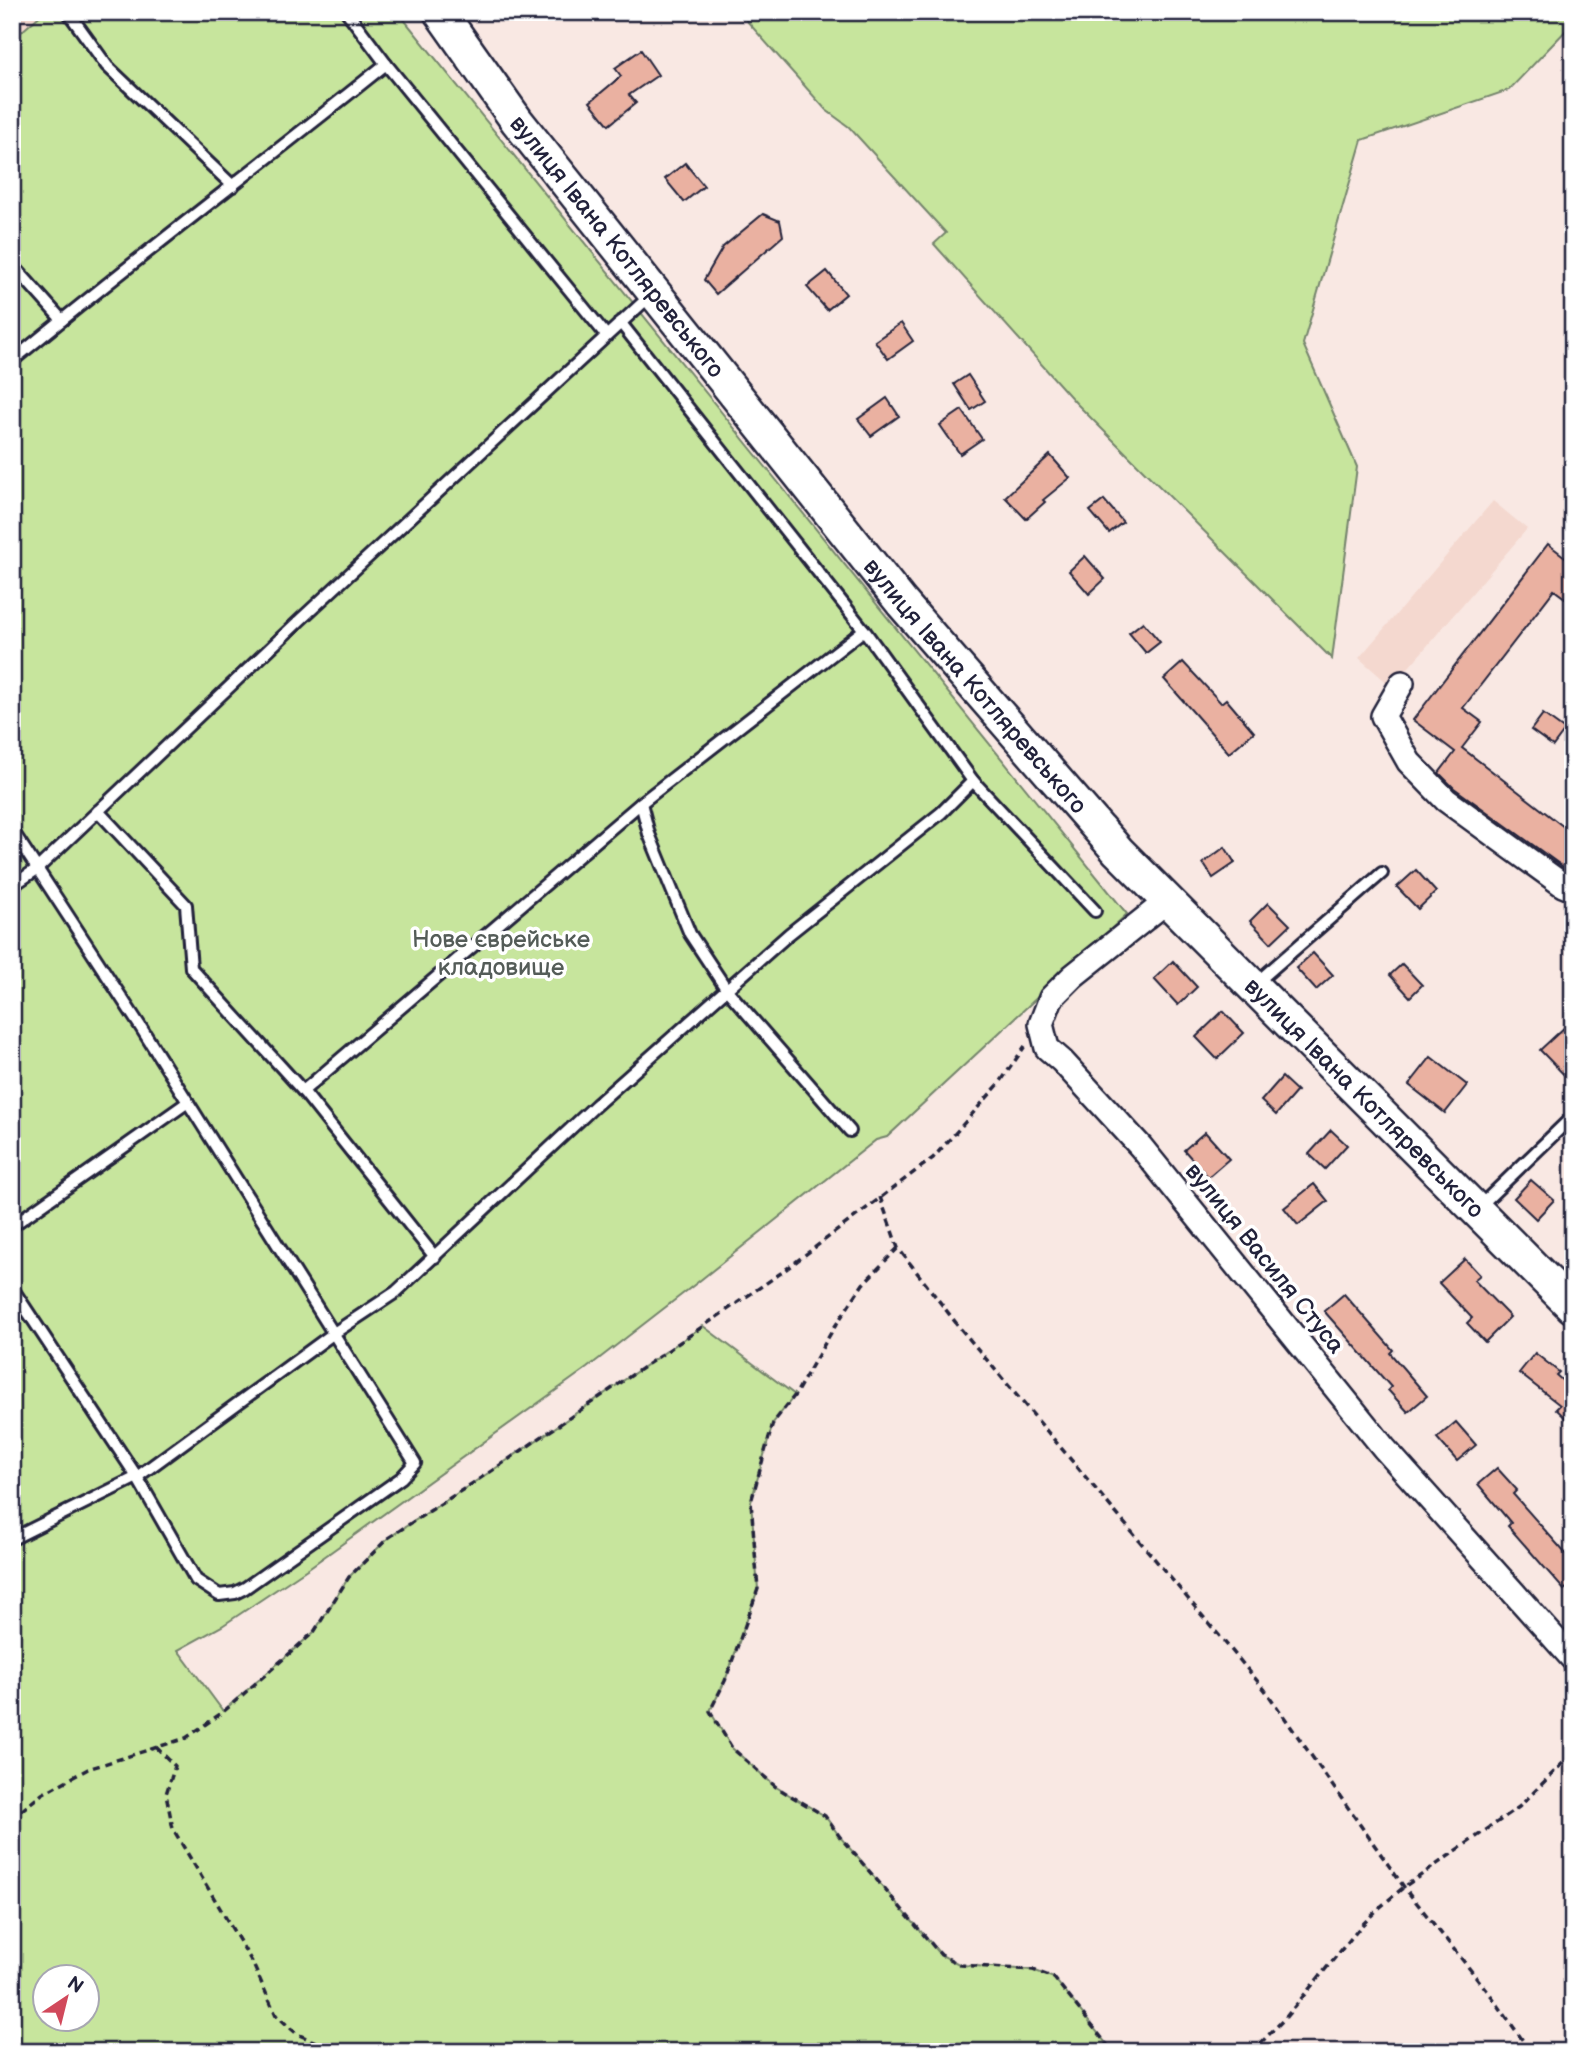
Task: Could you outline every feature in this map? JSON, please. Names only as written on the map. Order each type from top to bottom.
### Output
[{"type":"street","name":"вулиця Івана Котляревського","points":[[440,12],[517,121],[902,603],[1118,851],[1573,1307]]},
{"type":"street","points":[[1402,683],[1383,716],[1409,762],[1446,800],[1563,885],[1573,889]]},
{"type":"street","points":[[1041,1024],[1051,998],[1073,976],[1167,901]]},
{"type":"street","name":"вулиця Василя Стуса","points":[[1041,1024],[1046,1048],[1062,1061],[1141,1147],[1384,1448],[1573,1659]]},
{"type":"lane","points":[[68,12],[107,66],[233,186]]},
{"type":"lane","points":[[347,12],[386,64],[606,335]]},
{"type":"lane","points":[[12,361],[386,64]]},
{"type":"lane","points":[[12,264],[62,320]]},
{"type":"lane","points":[[12,886],[37,869],[654,292]]},
{"type":"lane","points":[[620,322],[864,630],[973,782],[1095,911]]},
{"type":"lane","points":[[303,1091],[641,803],[864,630]]},
{"type":"lane","points":[[12,1538],[137,1477],[334,1333],[396,1292],[596,1105],[789,934],[942,813],[973,782]]},
{"type":"lane","points":[[641,803],[649,834],[690,934],[727,989],[850,1130]]},
{"type":"lane","points":[[98,811],[186,905],[191,968],[303,1091],[435,1257]]},
{"type":"lane","points":[[12,830],[188,1102],[415,1463],[401,1478],[245,1588],[235,1593],[219,1595],[196,1580],[137,1477],[12,1288]]},
{"type":"lane","points":[[1252,986],[1382,873]]},
{"type":"lane","points":[[12,1226],[188,1102]]},
{"type":"lane","points":[[1475,1210],[1573,1116]]},
{"type":"path","points":[[12,1818],[42,1794],[88,1769],[186,1738],[223,1712],[314,1632],[349,1577],[388,1538],[494,1470],[781,1273],[933,1158],[999,1084],[1041,1024]]},
{"type":"path","points":[[880,1198],[898,1248],[960,1328],[1265,1690],[1404,1887],[1493,1998],[1531,2052]]},
{"type":"path","points":[[898,1248],[863,1284],[795,1395],[773,1423],[751,1502],[758,1589],[725,1681],[709,1711],[732,1748],[776,1787],[825,1816],[941,1955],[961,1965],[1033,1970],[1054,1978],[1113,2052]]},
{"type":"path","points":[[156,1748],[175,1766],[166,1794],[173,1829],[252,1962],[276,2015],[297,2034],[323,2045],[351,2048],[353,2052]]},
{"type":"path","points":[[1252,2052],[1286,2017],[1362,1925],[1404,1887],[1520,1807],[1573,1753]]},
{"type":"shaded area","points":[[12,12],[44,12],[12,40]]},
{"type":"shaded area","points":[[1493,501],[1527,529],[1392,687],[1359,658]]},
{"type":"green space","name":"Нове єврейське кладовище","points":[[44,12],[398,12],[1127,914],[887,1137],[876,1140],[587,1368],[310,1567],[222,1626],[178,1650],[223,1711],[314,1632],[349,1577],[388,1538],[493,1470],[703,1326],[795,1395],[773,1423],[751,1502],[758,1589],[725,1681],[710,1711],[732,1748],[776,1787],[825,1816],[941,1955],[961,1965],[1033,1970],[1054,1978],[1113,2052],[12,2052],[12,40]]},
{"type":"green space","points":[[739,12],[1573,12],[1573,23],[1509,90],[1362,140],[1303,344],[1357,467],[1332,659],[1076,403],[934,244],[946,233],[849,127],[826,110]]},
{"type":"building","points":[[641,50],[658,75],[629,95],[636,103],[609,125],[590,102],[621,76],[615,68]]},
{"type":"building","points":[[685,163],[704,186],[684,202],[665,179]]},
{"type":"building","points":[[763,214],[780,221],[783,236],[716,294],[704,280],[723,247]]},
{"type":"building","points":[[827,271],[846,294],[827,310],[807,287]]},
{"type":"building","points":[[901,323],[913,341],[888,359],[875,341]]},
{"type":"building","points":[[968,375],[985,401],[971,410],[954,384]]},
{"type":"building","points":[[887,398],[899,416],[871,436],[858,419]]},
{"type":"building","points":[[962,410],[982,439],[960,454],[940,425]]},
{"type":"building","points":[[1050,455],[1070,478],[1043,500],[1045,502],[1026,519],[1005,497]]},
{"type":"building","points":[[1104,500],[1123,522],[1109,533],[1090,511]]},
{"type":"building","points":[[1548,544],[1573,563],[1573,604],[1554,590],[1463,708],[1482,722],[1462,748],[1573,834],[1573,874],[1454,788],[1439,773],[1455,752],[1413,720]]},
{"type":"building","points":[[1085,556],[1105,579],[1089,594],[1069,571]]},
{"type":"building","points":[[1143,622],[1160,642],[1146,653],[1129,633]]},
{"type":"building","points":[[1183,662],[1221,703],[1226,699],[1254,732],[1229,753],[1164,679]]},
{"type":"building","points":[[1543,714],[1565,730],[1553,746],[1531,730]]},
{"type":"building","points":[[1225,847],[1235,863],[1213,878],[1203,863]]},
{"type":"building","points":[[1416,870],[1436,892],[1418,909],[1397,887]]},
{"type":"building","points":[[1268,903],[1290,925],[1271,943],[1250,921]]},
{"type":"building","points":[[1313,953],[1333,975],[1316,990],[1296,968]]},
{"type":"building","points":[[1173,961],[1197,987],[1178,1005],[1154,979]]},
{"type":"building","points":[[1402,964],[1422,985],[1410,997],[1390,975]]},
{"type":"building","points":[[1223,1011],[1244,1033],[1217,1059],[1196,1037]]},
{"type":"building","points":[[1566,1026],[1573,1033],[1573,1084],[1540,1050]]},
{"type":"building","points":[[1431,1057],[1467,1085],[1445,1113],[1409,1085]]},
{"type":"building","points":[[1282,1077],[1297,1091],[1276,1115],[1261,1101]]},
{"type":"building","points":[[1331,1130],[1347,1145],[1325,1169],[1309,1154]]},
{"type":"building","points":[[1205,1132],[1229,1159],[1208,1177],[1184,1150]]},
{"type":"building","points":[[1531,1180],[1554,1200],[1536,1219],[1514,1198]]},
{"type":"building","points":[[1314,1184],[1328,1201],[1298,1225],[1284,1208]]},
{"type":"building","points":[[1465,1259],[1480,1275],[1474,1280],[1510,1317],[1485,1342],[1467,1323],[1472,1318],[1439,1283]]},
{"type":"building","points":[[1344,1294],[1393,1350],[1390,1353],[1427,1396],[1408,1412],[1388,1390],[1391,1387],[1324,1311]]},
{"type":"building","points":[[1535,1353],[1559,1372],[1556,1375],[1573,1390],[1573,1425],[1556,1409],[1560,1405],[1519,1373]]},
{"type":"building","points":[[1456,1422],[1476,1445],[1457,1461],[1437,1438]]},
{"type":"building","points":[[1497,1468],[1517,1490],[1513,1494],[1573,1562],[1573,1583],[1564,1590],[1508,1526],[1511,1523],[1478,1484]]}]
